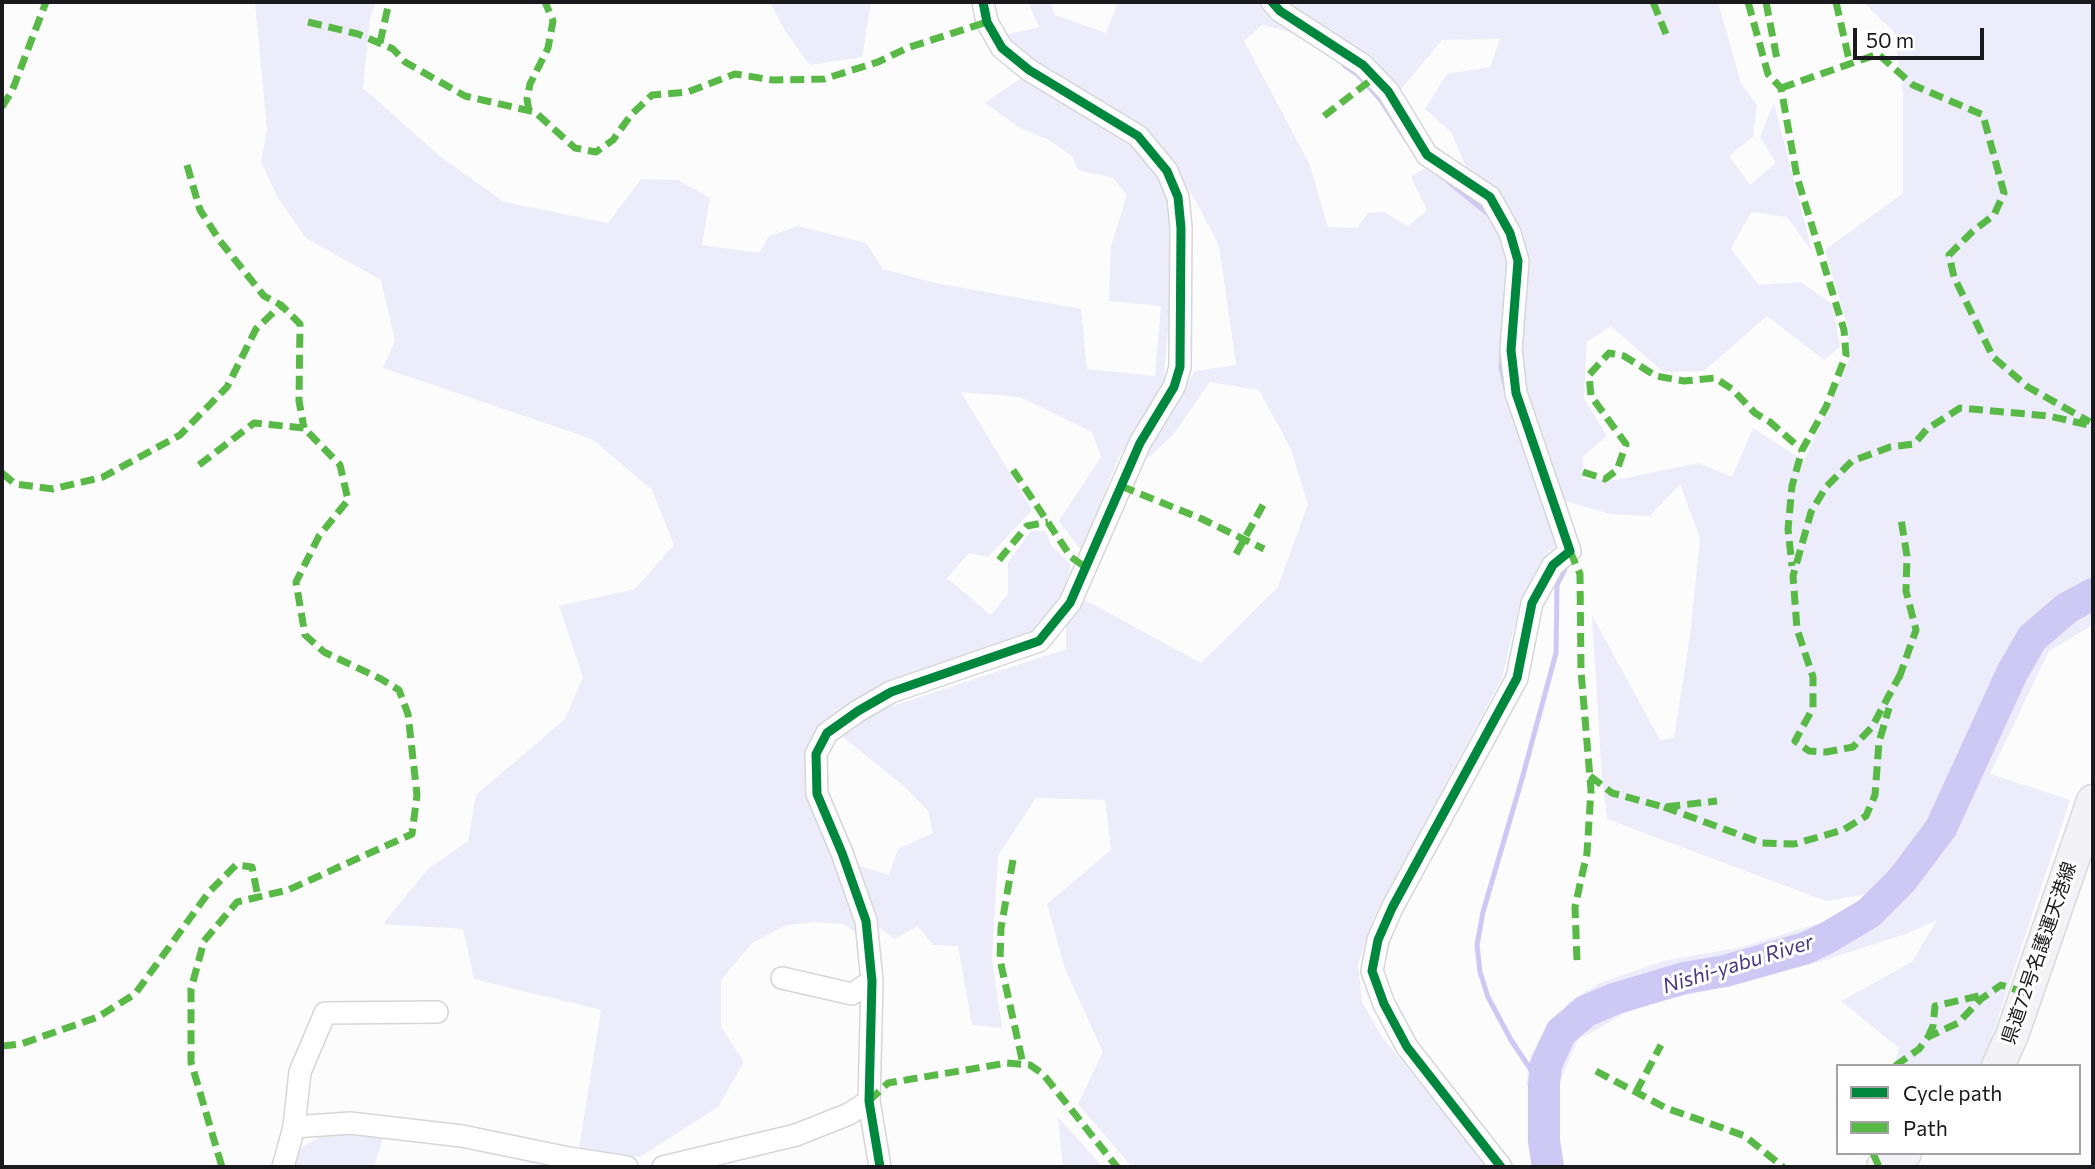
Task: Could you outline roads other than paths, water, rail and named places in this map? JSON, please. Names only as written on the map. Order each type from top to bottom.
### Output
[{"type":"main road","name":"県道72号名護運天港線","points":[[1999,1064],[2012,1035],[2093,801]]},
{"type":"main road","points":[[1883,1167],[1902,1155]]},
{"type":"street","points":[[880,1167],[869,1101],[872,981],[866,921],[817,794],[816,754],[827,733],[858,710],[891,692],[1040,641],[1070,603],[1140,443],[1174,387],[1180,367],[1181,228],[1178,197],[1167,171],[1138,136],[1029,70],[1002,48],[986,22],[983,2]]},
{"type":"street","points":[[1272,2],[1280,11],[1363,65],[1388,92],[1427,155],[1490,197],[1510,233],[1518,261],[1511,350],[1516,393],[1570,551],[1553,565],[1532,603],[1517,678],[1392,908],[1378,940],[1372,971],[1384,1004],[1407,1047],[1500,1167]]},
{"type":"street","points":[[782,978],[852,994],[872,981]]},
{"type":"street","points":[[284,1167],[294,1127],[300,1072],[325,1013],[437,1012]]},
{"type":"street","points":[[663,1167],[796,1135],[849,1114],[869,1101]]},
{"type":"street","points":[[294,1127],[350,1123],[462,1136],[627,1167]]},
{"type":"waterway","points":[[1345,66],[1358,75],[1380,99],[1407,141]]},
{"type":"waterway","points":[[1449,182],[1487,213]]},
{"type":"waterway","points":[[1502,354],[1501,367],[1506,389]]},
{"type":"waterway","points":[[1544,1085],[1511,1040],[1488,997],[1480,972],[1477,945],[1483,912],[1556,653],[1557,585],[1565,569],[1563,565]]},
{"type":"waterway","name":"Nishi-yabu River","points":[[1548,1167],[1544,1141],[1544,1085],[1546,1065],[1561,1032],[1586,1011],[1614,999],[1684,978],[1725,971],[1806,948],[1869,913],[1902,880],[1941,828],[2012,673],[2032,638],[2067,608],[2093,594]]}]
